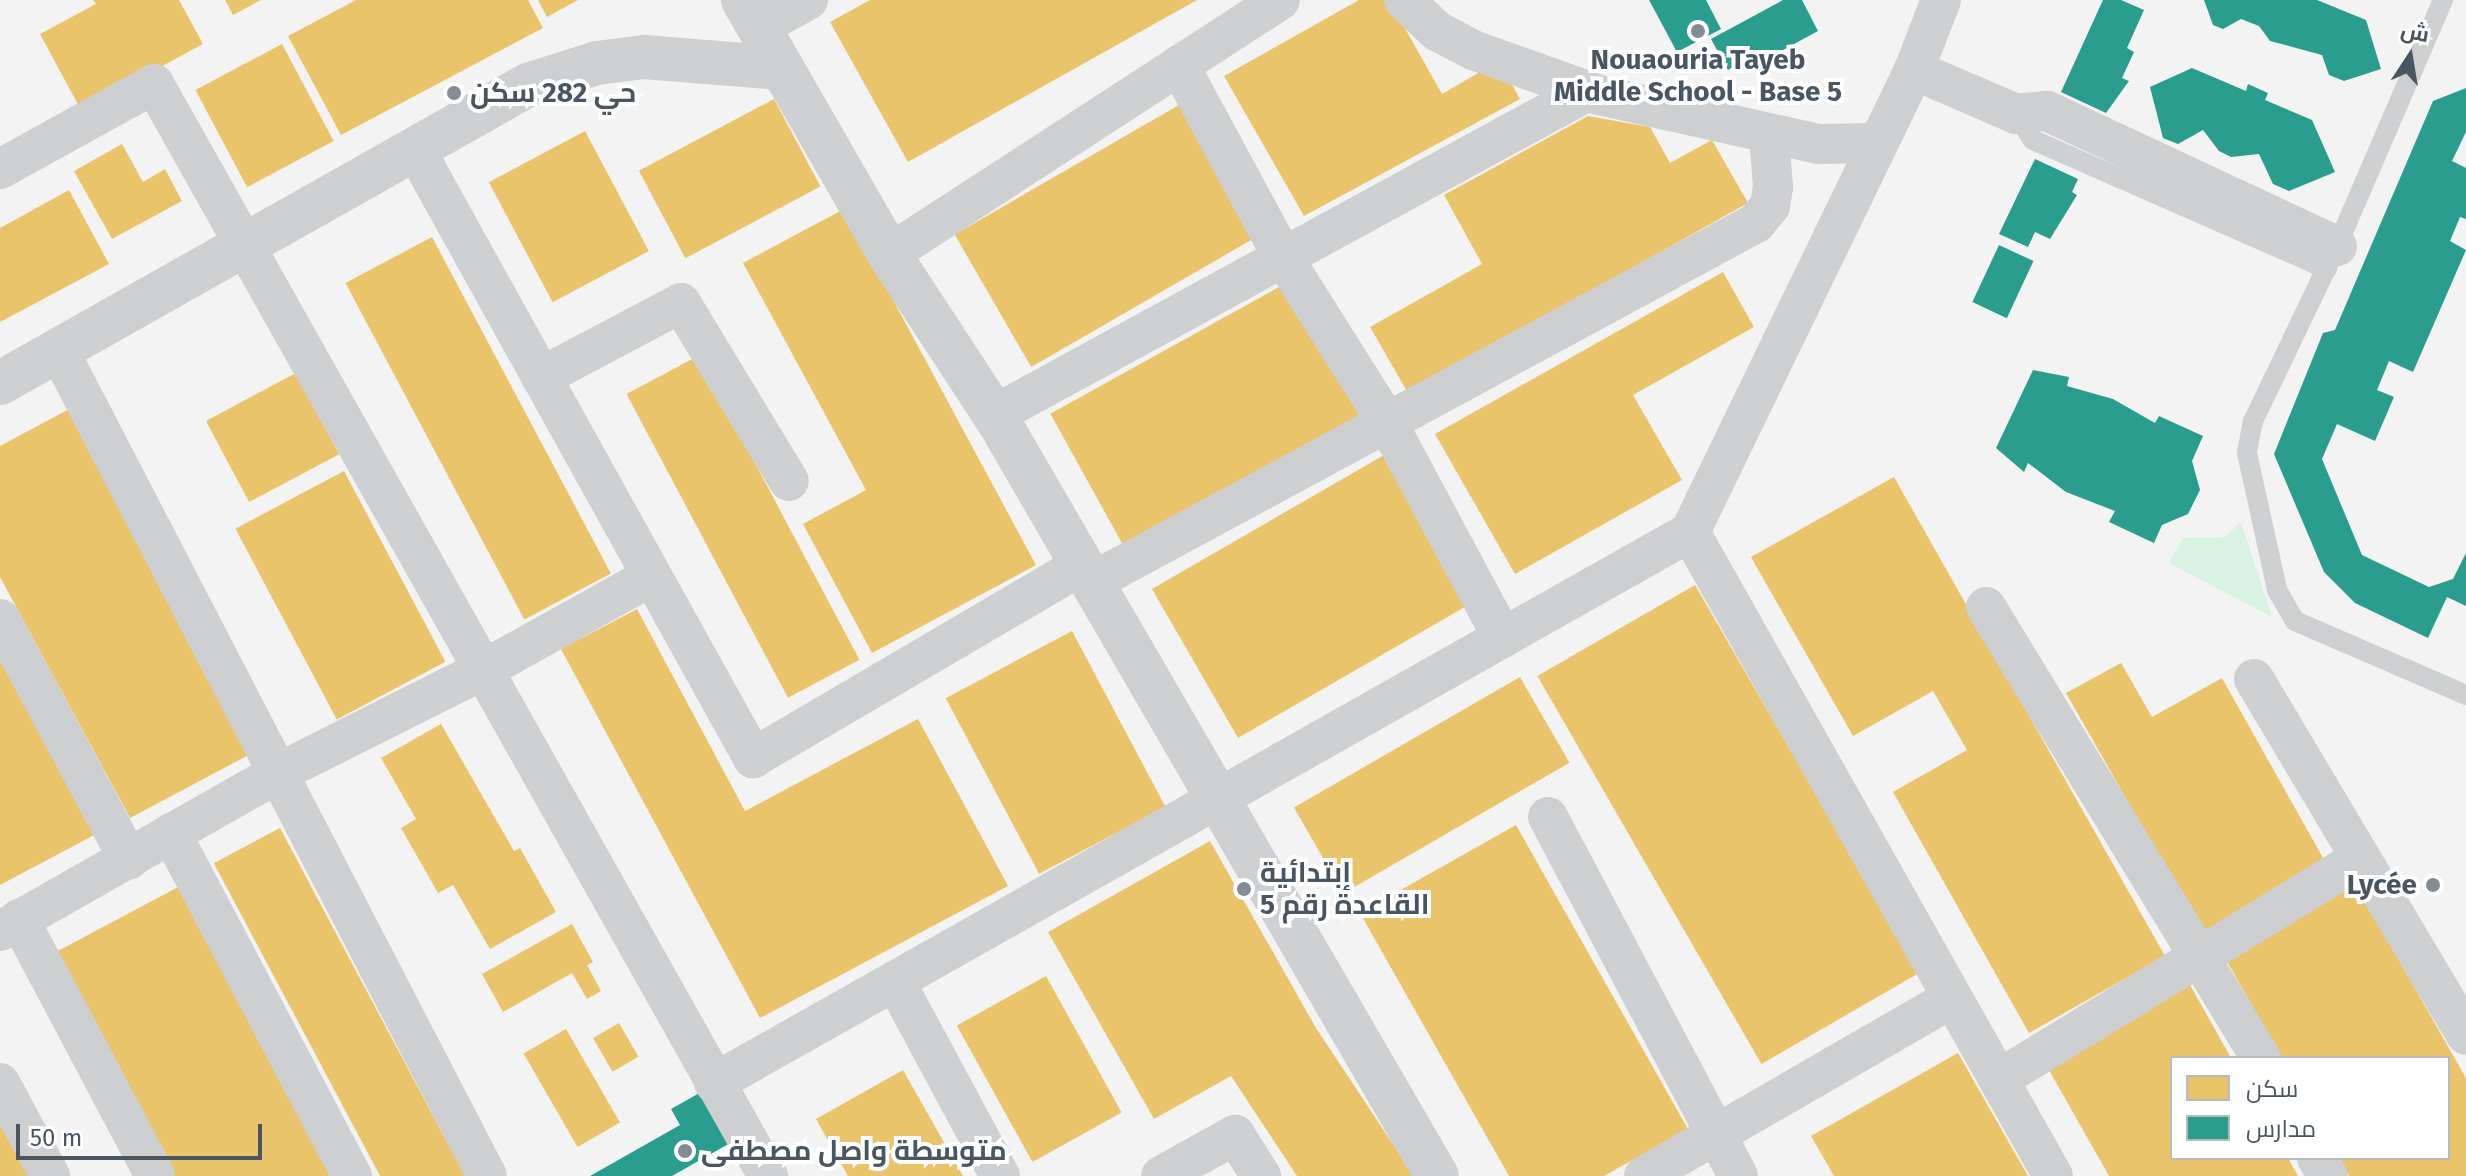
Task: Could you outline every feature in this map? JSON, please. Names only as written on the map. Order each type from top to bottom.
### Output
[{"type":"street","points":[[808,0],[751,13],[889,254],[994,415],[1437,1176]]},
{"type":"street","points":[[889,254],[1280,0]]},
{"type":"street","points":[[1404,0],[1437,31],[1473,50],[1588,91],[1769,135],[1819,144],[1878,143]]},
{"type":"street","points":[[714,1083],[1690,532],[1914,70],[1941,0]]},
{"type":"street","points":[[0,383],[528,85],[597,63],[683,57],[780,68]]},
{"type":"street","points":[[1179,65],[1283,257],[1387,422],[1503,638]]},
{"type":"street","points":[[1914,70],[2016,114],[2047,111],[2332,257]]},
{"type":"street","points":[[0,169],[154,84],[768,1176]]},
{"type":"street","points":[[994,415],[1588,91]]},
{"type":"street","points":[[415,149],[753,758],[1087,574],[1387,422],[1756,223],[1770,206],[1773,187],[1769,135]]},
{"type":"street","points":[[541,377],[681,303],[789,481]]},
{"type":"street","points":[[59,351],[487,1176]]},
{"type":"street","points":[[1690,532],[2053,1176]]},
{"type":"street","points":[[155,1176],[9,925],[129,860],[278,773],[483,670],[650,577]]},
{"type":"street","points":[[1986,607],[2203,956],[2260,1056]]},
{"type":"street","points":[[0,619],[129,860]]},
{"type":"street","points":[[2254,679],[2466,1035]]},
{"type":"street","points":[[1548,817],[1738,1176]]},
{"type":"street","points":[[171,833],[352,1176]]},
{"type":"street","points":[[1999,1079],[2361,858]]},
{"type":"street","points":[[895,981],[1000,1176]]},
{"type":"street","points":[[1644,1176],[1952,998]]},
{"type":"street","points":[[0,1083],[50,1176]]},
{"type":"street","points":[[1161,1176],[1235,1135],[1261,1176]]},
{"type":"lane","points":[[2443,0],[2332,257],[2253,421],[2247,453],[2277,590],[2295,621],[2466,695]]},
{"type":"green space","points":[[2241,522],[2272,617],[2169,563],[2183,538],[2225,537]]},
{"type":"building: سكن","points":[[93,0],[179,0],[203,44],[81,110],[40,34],[96,4]]},
{"type":"building: سكن","points":[[225,0],[261,0],[233,15]]},
{"type":"building: سكن","points":[[356,0],[528,0],[543,28],[341,135],[288,36]]},
{"type":"building: سكن","points":[[538,0],[578,0],[547,17]]},
{"type":"building: سكن","points":[[870,0],[1197,0],[908,162],[830,22]]},
{"type":"building: سكن","points":[[1359,0],[1389,0],[1442,94],[1499,61],[1520,99],[1304,216],[1224,76]]},
{"type":"building: سكن","points":[[282,44],[334,141],[247,187],[195,90]]},
{"type":"building: سكن","points":[[774,99],[820,186],[685,258],[639,171]]},
{"type":"building: سكن","points":[[1179,105],[1256,238],[1031,367],[955,235]]},
{"type":"building: سكن","points":[[1588,116],[1650,127],[1670,163],[1712,140],[1748,203],[1408,393],[1370,327],[1482,264],[1444,195]]},
{"type":"building: سكن","points":[[585,131],[649,251],[553,302],[489,182]]},
{"type":"building: سكن","points":[[122,144],[143,182],[165,169],[182,201],[112,239],[74,171]]},
{"type":"building: سكن","points":[[69,190],[109,264],[0,322],[0,228]]},
{"type":"building: سكن","points":[[844,209],[1036,565],[872,653],[803,524],[866,490],[743,263]]},
{"type":"building: سكن","points":[[432,237],[611,573],[524,619],[345,283]]},
{"type":"building: سكن","points":[[1723,272],[1754,327],[1633,395],[1682,480],[1515,574],[1435,434]]},
{"type":"building: سكن","points":[[1290,281],[1365,417],[1125,549],[1050,414]]},
{"type":"building: سكن","points":[[698,356],[859,660],[788,698],[626,394]]},
{"type":"building: سكن","points":[[296,373],[339,454],[249,502],[206,421]]},
{"type":"building: سكن","points":[[73,407],[258,750],[130,818],[0,577],[0,446]]},
{"type":"building: سكن","points":[[1391,451],[1477,600],[1238,738],[1152,589]]},
{"type":"building: سكن","points":[[344,471],[445,662],[337,719],[235,529]]},
{"type":"building: سكن","points":[[1894,477],[2165,956],[2029,1033],[1893,792],[1967,750],[1933,691],[1853,736],[1751,557]]},
{"type":"building: سكن","points":[[1695,585],[1919,973],[1761,1064],[1537,676]]},
{"type":"building: سكن","points":[[637,609],[745,811],[918,719],[1008,886],[760,1018],[561,649]]},
{"type":"building: سكن","points":[[1072,631],[1165,807],[1039,874],[946,698]]},
{"type":"building: سكن","points":[[0,651],[98,833],[0,885]]},
{"type":"building: سكن","points":[[2121,663],[2152,717],[2222,678],[2327,865],[2203,934],[2066,693]]},
{"type":"building: سكن","points":[[1520,677],[1570,763],[1343,893],[1294,808]]},
{"type":"building: سكن","points":[[441,724],[514,851],[520,848],[556,912],[490,949],[453,885],[438,893],[401,828],[416,819],[381,758]]},
{"type":"building: سكن","points":[[1516,825],[1688,1129],[1604,1176],[1509,1176],[1360,913]]},
{"type":"building: سكن","points":[[280,828],[465,1176],[380,1176],[214,863]]},
{"type":"building: سكن","points":[[1210,841],[1316,1028],[1414,1176],[1297,1176],[1231,1076],[1154,1119],[1048,932]]},
{"type":"building: سكن","points":[[184,884],[342,1176],[174,1176],[54,953]]},
{"type":"building: سكن","points":[[2356,885],[2466,1078],[2466,1176],[2349,1176],[2340,1160],[2450,1160],[2450,1056],[2281,1056],[2225,958]]},
{"type":"building: سكن","points":[[572,924],[593,962],[587,965],[601,991],[587,999],[572,973],[503,1012],[482,974]]},
{"type":"building: سكن","points":[[1046,976],[1122,1112],[1032,1162],[957,1025]]},
{"type":"building: سكن","points":[[2189,983],[2230,1056],[2170,1056],[2170,1160],[2289,1160],[2298,1176],[2109,1176],[2045,1063]]},
{"type":"building: سكن","points":[[619,1023],[638,1057],[613,1072],[593,1038]]},
{"type":"building: سكن","points":[[566,1029],[620,1123],[578,1147],[524,1054]]},
{"type":"building: سكن","points":[[1958,1053],[2028,1176],[1834,1176],[1811,1136]]},
{"type":"building: سكن","points":[[903,1070],[963,1176],[848,1176],[816,1119]]},
{"type":"building: سكن","points":[[0,1121],[30,1176],[0,1176]]},
{"type":"building: مدارس","points":[[1649,0],[1706,0],[1721,29],[1677,52]]},
{"type":"building: مدارس","points":[[1783,0],[1802,0],[1818,31],[1748,69],[1744,61],[1728,70],[1711,39]]},
{"type":"building: مدارس","points":[[2103,0],[2121,0],[2144,10],[2127,48],[2134,52],[2122,78],[2129,81],[2106,113],[2061,92]]},
{"type":"building: مدارس","points":[[2204,0],[2317,0],[2366,20],[2381,69],[2344,81],[2329,75],[2322,55],[2270,41],[2259,26],[2241,19],[2223,29],[2213,25]]},
{"type":"building: مدارس","points":[[2192,68],[2246,91],[2248,84],[2268,93],[2265,100],[2312,120],[2335,172],[2289,191],[2273,184],[2259,154],[2231,157],[2219,151],[2203,130],[2178,144],[2163,138],[2150,87]]},
{"type":"building: مدارس","points":[[2466,88],[2466,132],[2452,161],[2466,168],[2466,219],[2460,217],[2450,241],[2466,250],[2413,372],[2389,361],[2377,390],[2394,397],[2375,441],[2337,424],[2322,459],[2362,555],[2429,587],[2453,579],[2466,553],[2466,606],[2447,597],[2428,638],[2355,603],[2324,572],[2274,454],[2323,333],[2335,330],[2433,101]]},
{"type":"building: مدارس","points":[[2035,159],[2078,179],[2072,192],[2077,195],[2050,239],[2035,232],[2028,247],[1999,234]]},
{"type":"building: مدارس","points":[[1999,245],[2033,261],[2007,318],[1972,302]]},
{"type":"building: مدارس","points":[[2033,370],[2069,377],[2067,386],[2113,399],[2155,423],[2159,416],[2203,436],[2192,461],[2200,490],[2188,514],[2162,525],[2154,543],[2109,522],[2115,511],[2066,492],[2028,463],[2024,472],[1996,448]]},
{"type":"building: مدارس","name":"متوسطة واصل مصطفى","points":[[703,1091],[732,1142],[672,1176],[590,1176],[680,1125],[671,1109]]},
{"type":"place","name":"Nouaouria Tayeb Middle School - Base 5","points":[[1698,31]]},
{"type":"place","name":"حي 282 سكن","points":[[454,93]]},
{"type":"place","name":"Lycée","points":[[2433,885]]},
{"type":"place","name":"إبتدائية القاعدة رقم 5","points":[[1244,889]]},
{"type":"place","name":"متوسطة واصل مصطفى","points":[[685,1151]]}]
